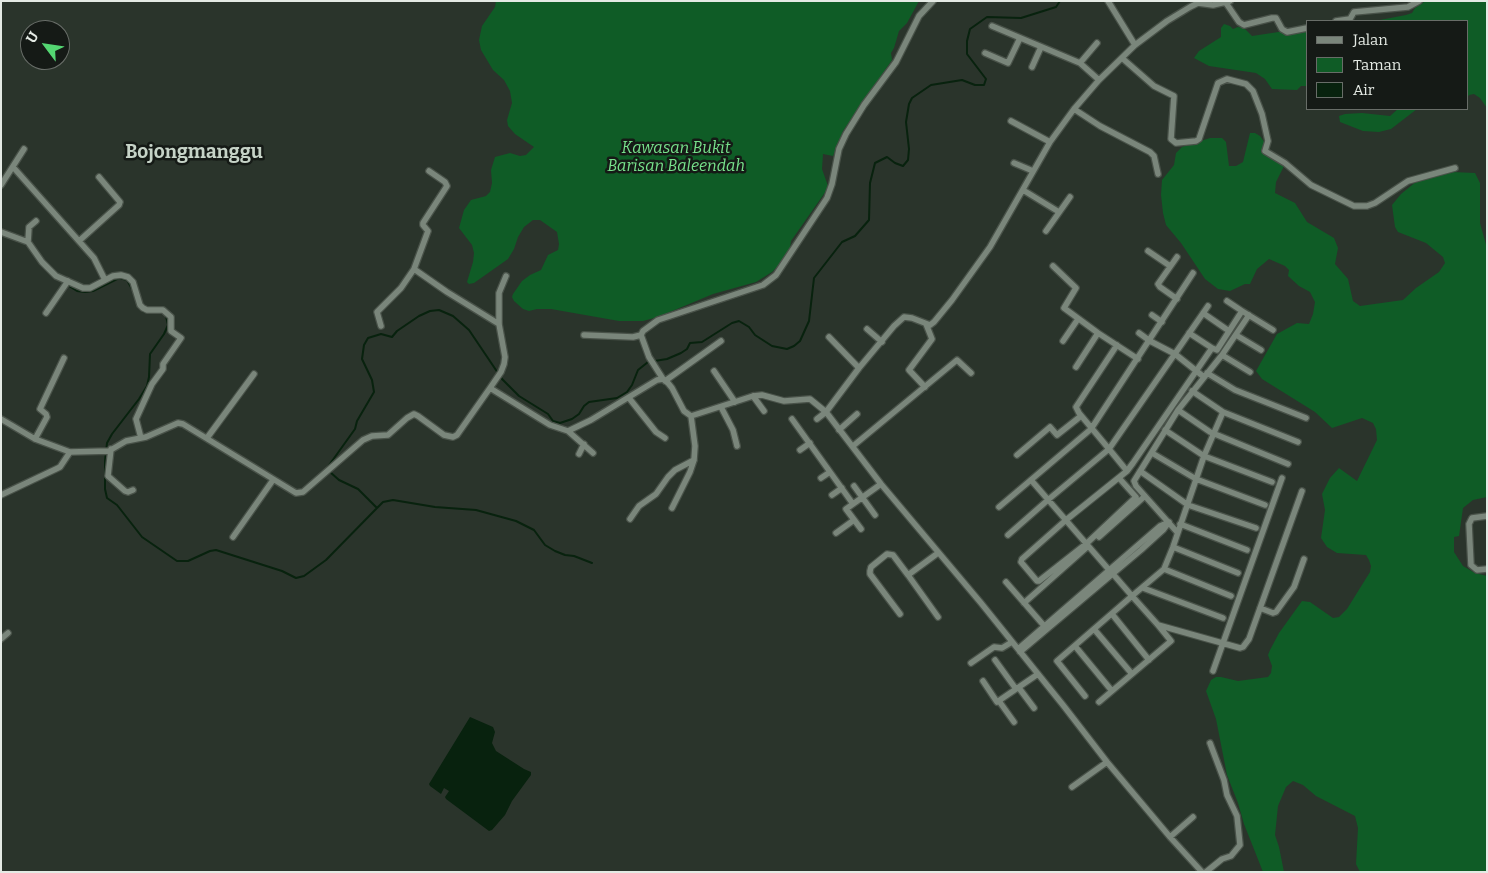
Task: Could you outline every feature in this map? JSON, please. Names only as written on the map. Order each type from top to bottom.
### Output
[{"type":"street","points":[[584,335],[633,337],[641,335],[650,325],[658,320],[762,285],[776,275],[827,198],[846,134],[864,105],[896,62],[919,16],[933,1]]},
{"type":"street","points":[[1108,1],[1135,45]]},
{"type":"street","points":[[1343,20],[1350,19],[1354,12],[1408,7],[1419,1]]},
{"type":"street","points":[[817,419],[826,412],[859,368],[894,326],[904,317],[912,318],[930,326],[934,322],[990,247],[1050,142],[1074,109],[1099,80],[1135,45],[1167,21],[1198,4],[1212,5],[1228,2],[1239,22],[1244,25],[1276,18],[1282,29],[1287,32],[1306,28]]},
{"type":"street","points":[[992,26],[1080,63],[1099,80]]},
{"type":"street","points":[[984,53],[1008,63],[1020,38]]},
{"type":"street","points":[[1080,63],[1097,43]]},
{"type":"street","points":[[1032,67],[1042,47]]},
{"type":"street","points":[[1122,58],[1154,86],[1174,96],[1171,139],[1176,143],[1199,139],[1218,83],[1226,79],[1246,84],[1253,91],[1262,114],[1268,141],[1266,152],[1285,163],[1311,185],[1354,206],[1367,206],[1375,203],[1408,181],[1456,168]]},
{"type":"street","points":[[1074,109],[1100,126],[1150,152],[1154,156],[1158,174]]},
{"type":"street","points":[[1010,121],[1050,142]]},
{"type":"street","points":[[1,186],[24,148]]},
{"type":"street","points":[[1014,163],[1034,171]]},
{"type":"street","points":[[13,166],[94,258],[105,280]]},
{"type":"street","points":[[381,326],[378,310],[401,288],[414,269],[428,231],[423,223],[447,184],[429,171]]},
{"type":"street","points":[[79,241],[120,202],[99,177]]},
{"type":"street","points":[[1023,190],[1059,212]]},
{"type":"street","points":[[1046,231],[1070,198]]},
{"type":"street","points":[[28,242],[29,227],[36,221]]},
{"type":"street","points":[[1,232],[28,242],[46,267],[66,284],[90,288],[113,276],[122,275],[128,277],[133,282],[140,305],[148,310],[163,310],[171,317],[172,331],[181,338],[163,364],[163,369],[152,384],[136,419],[141,438]]},
{"type":"street","points":[[1148,251],[1170,266]]},
{"type":"street","points":[[1177,257],[1158,285],[1177,299]]},
{"type":"street","points":[[1053,266],[1076,288],[1064,308],[1138,359]]},
{"type":"street","points":[[414,269],[499,324]]},
{"type":"street","points":[[999,507],[1091,429],[1193,273]]},
{"type":"street","points":[[1,419],[35,439],[70,452],[102,452],[110,450],[126,441],[141,438],[178,423],[188,425],[291,491],[300,493],[325,474],[363,440],[372,436],[388,435],[414,414],[444,435],[453,438],[457,435],[499,375],[504,364],[505,357],[499,324],[499,293],[506,276]]},
{"type":"street","points":[[46,313],[66,284]]},
{"type":"street","points":[[1227,301],[1273,330]]},
{"type":"street","points":[[1008,535],[1109,449],[1208,306]]},
{"type":"street","points":[[1189,333],[1217,350],[1242,311]]},
{"type":"street","points":[[1203,313],[1229,330]]},
{"type":"street","points":[[1152,315],[1162,322]]},
{"type":"street","points":[[1177,532],[1136,486],[1134,481],[1178,410],[1222,354],[1249,315]]},
{"type":"street","points":[[1063,341],[1078,319]]},
{"type":"street","points":[[926,324],[932,340],[909,370],[926,387]]},
{"type":"street","points":[[867,329],[882,342]]},
{"type":"street","points":[[1076,367],[1098,333]]},
{"type":"street","points":[[1139,333],[1175,354],[1197,370],[1235,390],[1306,418]]},
{"type":"street","points":[[1236,334],[1261,350]]},
{"type":"street","points":[[641,335],[651,360],[664,380],[672,388],[684,411],[691,416],[695,446],[694,460],[672,508]]},
{"type":"street","points":[[829,337],[859,368]]},
{"type":"street","points":[[568,431],[629,398],[652,382],[664,380],[721,341]]},
{"type":"street","points":[[1117,345],[1076,408],[1091,429],[1127,471]]},
{"type":"street","points":[[1145,496],[1087,545],[1039,581],[1021,562],[1022,559],[1066,520],[1127,471],[1212,348]]},
{"type":"street","points":[[1222,354],[1250,372]]},
{"type":"street","points":[[35,439],[47,417],[40,409],[64,358]]},
{"type":"street","points":[[852,446],[957,360],[971,373]]},
{"type":"street","points":[[714,371],[735,402]]},
{"type":"street","points":[[207,438],[254,374]]},
{"type":"street","points":[[490,388],[550,426],[568,431],[593,453]]},
{"type":"street","points":[[1192,391],[1223,412],[1298,442]]},
{"type":"street","points":[[691,416],[753,396],[762,395],[784,401],[810,399],[826,412],[881,484],[1012,642],[1107,762],[1202,872]]},
{"type":"street","points":[[753,396],[764,411]]},
{"type":"street","points":[[629,398],[656,432],[665,438]]},
{"type":"street","points":[[721,407],[733,430],[737,446]]},
{"type":"street","points":[[1178,410],[1214,433],[1288,464]]},
{"type":"street","points":[[1085,696],[1057,662],[1164,569],[1204,456],[1223,412]]},
{"type":"street","points":[[839,430],[857,414]]},
{"type":"street","points":[[1018,455],[1050,427],[1057,435],[1081,416]]},
{"type":"street","points":[[792,419],[853,504]]},
{"type":"street","points":[[1165,430],[1204,456],[1272,482]]},
{"type":"street","points":[[800,450],[810,443]]},
{"type":"street","points":[[579,454],[584,444]]},
{"type":"street","points":[[110,450],[109,478],[126,492],[133,490]]},
{"type":"street","points":[[1,495],[56,470],[70,452]]},
{"type":"street","points":[[1152,453],[1196,479],[1265,505]]},
{"type":"street","points":[[630,519],[639,506],[656,494],[675,470],[694,460]]},
{"type":"street","points":[[1140,471],[1188,505],[1256,528]]},
{"type":"street","points":[[821,478],[830,472]]},
{"type":"street","points":[[1024,603],[1136,497],[1119,478]]},
{"type":"street","points":[[1213,671],[1282,478]]},
{"type":"street","points":[[233,537],[273,480]]},
{"type":"street","points":[[1031,480],[1171,641],[1099,702]]},
{"type":"street","points":[[861,529],[846,509],[881,484]]},
{"type":"street","points":[[854,486],[875,515]]},
{"type":"street","points":[[832,495],[842,488]]},
{"type":"street","points":[[1158,626],[1223,644],[1243,647],[1249,639],[1302,490]]},
{"type":"street","points":[[1487,516],[1472,518],[1469,524],[1471,565],[1477,570],[1487,570]]},
{"type":"street","points":[[836,533],[854,520]]},
{"type":"street","points":[[1019,651],[1139,548],[1160,526],[1169,522]]},
{"type":"street","points":[[1180,524],[1247,550]]},
{"type":"street","points":[[1173,547],[1238,573]]},
{"type":"street","points":[[908,575],[938,552]]},
{"type":"street","points":[[900,614],[870,574],[871,567],[887,554],[893,555],[938,617]]},
{"type":"street","points":[[1260,608],[1273,613],[1276,612],[1294,587],[1304,559]]},
{"type":"street","points":[[1164,569],[1231,596]]},
{"type":"street","points":[[1006,582],[1046,628]]},
{"type":"street","points":[[1143,588],[1223,618]]},
{"type":"street","points":[[1112,614],[1149,660]]},
{"type":"street","points":[[1094,629],[1132,674]]},
{"type":"street","points":[[1,640],[8,633]]},
{"type":"street","points":[[971,663],[994,647],[1002,648],[1012,642]]},
{"type":"street","points":[[1075,646],[1112,691]]},
{"type":"street","points":[[995,660],[1034,708]]},
{"type":"street","points":[[999,701],[1038,674]]},
{"type":"street","points":[[983,681],[1014,722]]},
{"type":"street","points":[[1206,872],[1222,859],[1231,856],[1240,845],[1237,816],[1226,795],[1224,780],[1210,743]]},
{"type":"street","points":[[1072,787],[1107,762]]},
{"type":"street","points":[[1170,837],[1193,817]]},
{"type":"green space","name":"Kawasan Bukit Barisan Baleendah","points":[[496,1],[919,1],[907,23],[899,31],[891,53],[892,60],[843,131],[833,156],[823,154],[822,169],[828,186],[791,241],[790,248],[780,264],[772,272],[756,282],[713,294],[658,317],[643,321],[619,321],[551,309],[529,311],[523,309],[514,301],[513,294],[522,281],[541,270],[548,255],[558,250],[557,232],[540,220],[533,220],[524,227],[508,259],[474,283],[469,284],[467,282],[474,253],[472,245],[459,228],[464,210],[471,200],[486,196],[490,192],[492,183],[491,170],[495,157],[510,153],[520,156],[526,155],[534,147],[515,134],[508,126],[507,120],[512,103],[510,91],[504,80],[493,70],[481,50],[479,40],[482,26],[495,7]]},
{"type":"green space","points":[[1487,1],[1487,108],[1480,98],[1474,94],[1468,96],[1468,20],[1380,20],[1412,13],[1415,8],[1424,2]]},
{"type":"green space","points":[[1224,24],[1233,29],[1238,27],[1244,28],[1252,36],[1306,30],[1306,86],[1301,86],[1297,90],[1272,89],[1265,79],[1256,73],[1209,66],[1194,58],[1199,51],[1221,37],[1221,28]]},
{"type":"green space","points":[[1397,110],[1416,110],[1391,129],[1379,132],[1363,131],[1340,122],[1339,116],[1362,113],[1390,116]]},
{"type":"green space","points":[[1250,133],[1260,136],[1271,151],[1287,160],[1276,182],[1275,193],[1295,203],[1307,222],[1334,238],[1338,248],[1335,264],[1348,279],[1353,301],[1360,306],[1403,300],[1439,272],[1445,263],[1443,257],[1426,243],[1398,232],[1395,227],[1392,205],[1401,194],[1417,181],[1452,172],[1475,173],[1480,183],[1480,223],[1487,248],[1487,497],[1473,500],[1463,508],[1459,536],[1454,537],[1454,552],[1463,566],[1475,573],[1487,576],[1487,872],[1360,872],[1356,864],[1358,828],[1355,816],[1316,796],[1303,785],[1293,781],[1286,787],[1278,806],[1275,835],[1284,872],[1263,872],[1227,775],[1216,719],[1206,691],[1211,680],[1216,677],[1238,681],[1268,677],[1272,666],[1268,655],[1270,650],[1279,633],[1302,601],[1310,602],[1333,618],[1339,617],[1347,609],[1370,572],[1371,566],[1366,555],[1337,553],[1327,547],[1321,538],[1325,510],[1322,494],[1330,478],[1339,468],[1357,481],[1377,440],[1376,429],[1373,423],[1362,418],[1332,428],[1315,412],[1262,379],[1256,371],[1277,334],[1297,323],[1309,324],[1313,314],[1315,302],[1310,292],[1299,286],[1288,276],[1289,270],[1285,266],[1269,259],[1257,269],[1250,284],[1245,284],[1230,291],[1218,289],[1205,279],[1181,243],[1166,225],[1161,195],[1162,180],[1174,165],[1176,153],[1182,147],[1210,138],[1222,138],[1226,142],[1229,166],[1236,166],[1243,162]]},
{"type":"water","points":[[470,717],[493,727],[495,732],[492,743],[496,751],[531,772],[531,775],[512,801],[505,815],[489,831],[446,799],[445,797],[449,791],[444,788],[441,794],[429,784]]},
{"type":"waterway","points":[[327,468],[355,429],[357,421],[374,392],[372,380],[362,359],[364,345],[368,338],[381,334],[392,337],[397,331],[430,311],[439,310],[453,316],[469,330],[502,379],[519,396],[548,414],[553,421],[560,423],[572,419],[579,414],[589,402],[617,398],[627,392],[638,370],[648,362],[667,359],[681,353],[687,349],[690,343],[702,342],[732,323],[739,321],[772,346],[787,349],[794,346],[800,341],[809,321],[814,278],[842,242],[855,236],[869,220],[870,183],[875,163],[887,157],[903,166],[908,160],[909,149],[906,122],[912,98],[931,85],[962,80],[975,85],[984,85],[986,79],[967,54],[967,41],[970,29],[987,17],[1021,18],[1056,7],[1060,1]]},
{"type":"waterway","points":[[61,281],[77,291],[85,292],[93,291],[119,278],[127,280],[132,289]]},
{"type":"waterway","points":[[139,307],[144,312],[157,313]]},
{"type":"waterway","points":[[166,316],[168,325],[150,354],[147,386],[112,434],[107,443],[105,461],[105,489],[107,498],[117,505],[142,537],[177,561],[188,561],[216,550],[282,571],[296,578],[304,576],[326,560],[377,508],[358,489],[339,480],[330,472]]},
{"type":"waterway","points":[[377,508],[383,502],[393,500],[435,507],[476,510],[516,521],[534,530],[545,545],[555,551],[592,563]]},
{"type":"district","name":"Bojongmanggu","points":[[194,153]]}]
